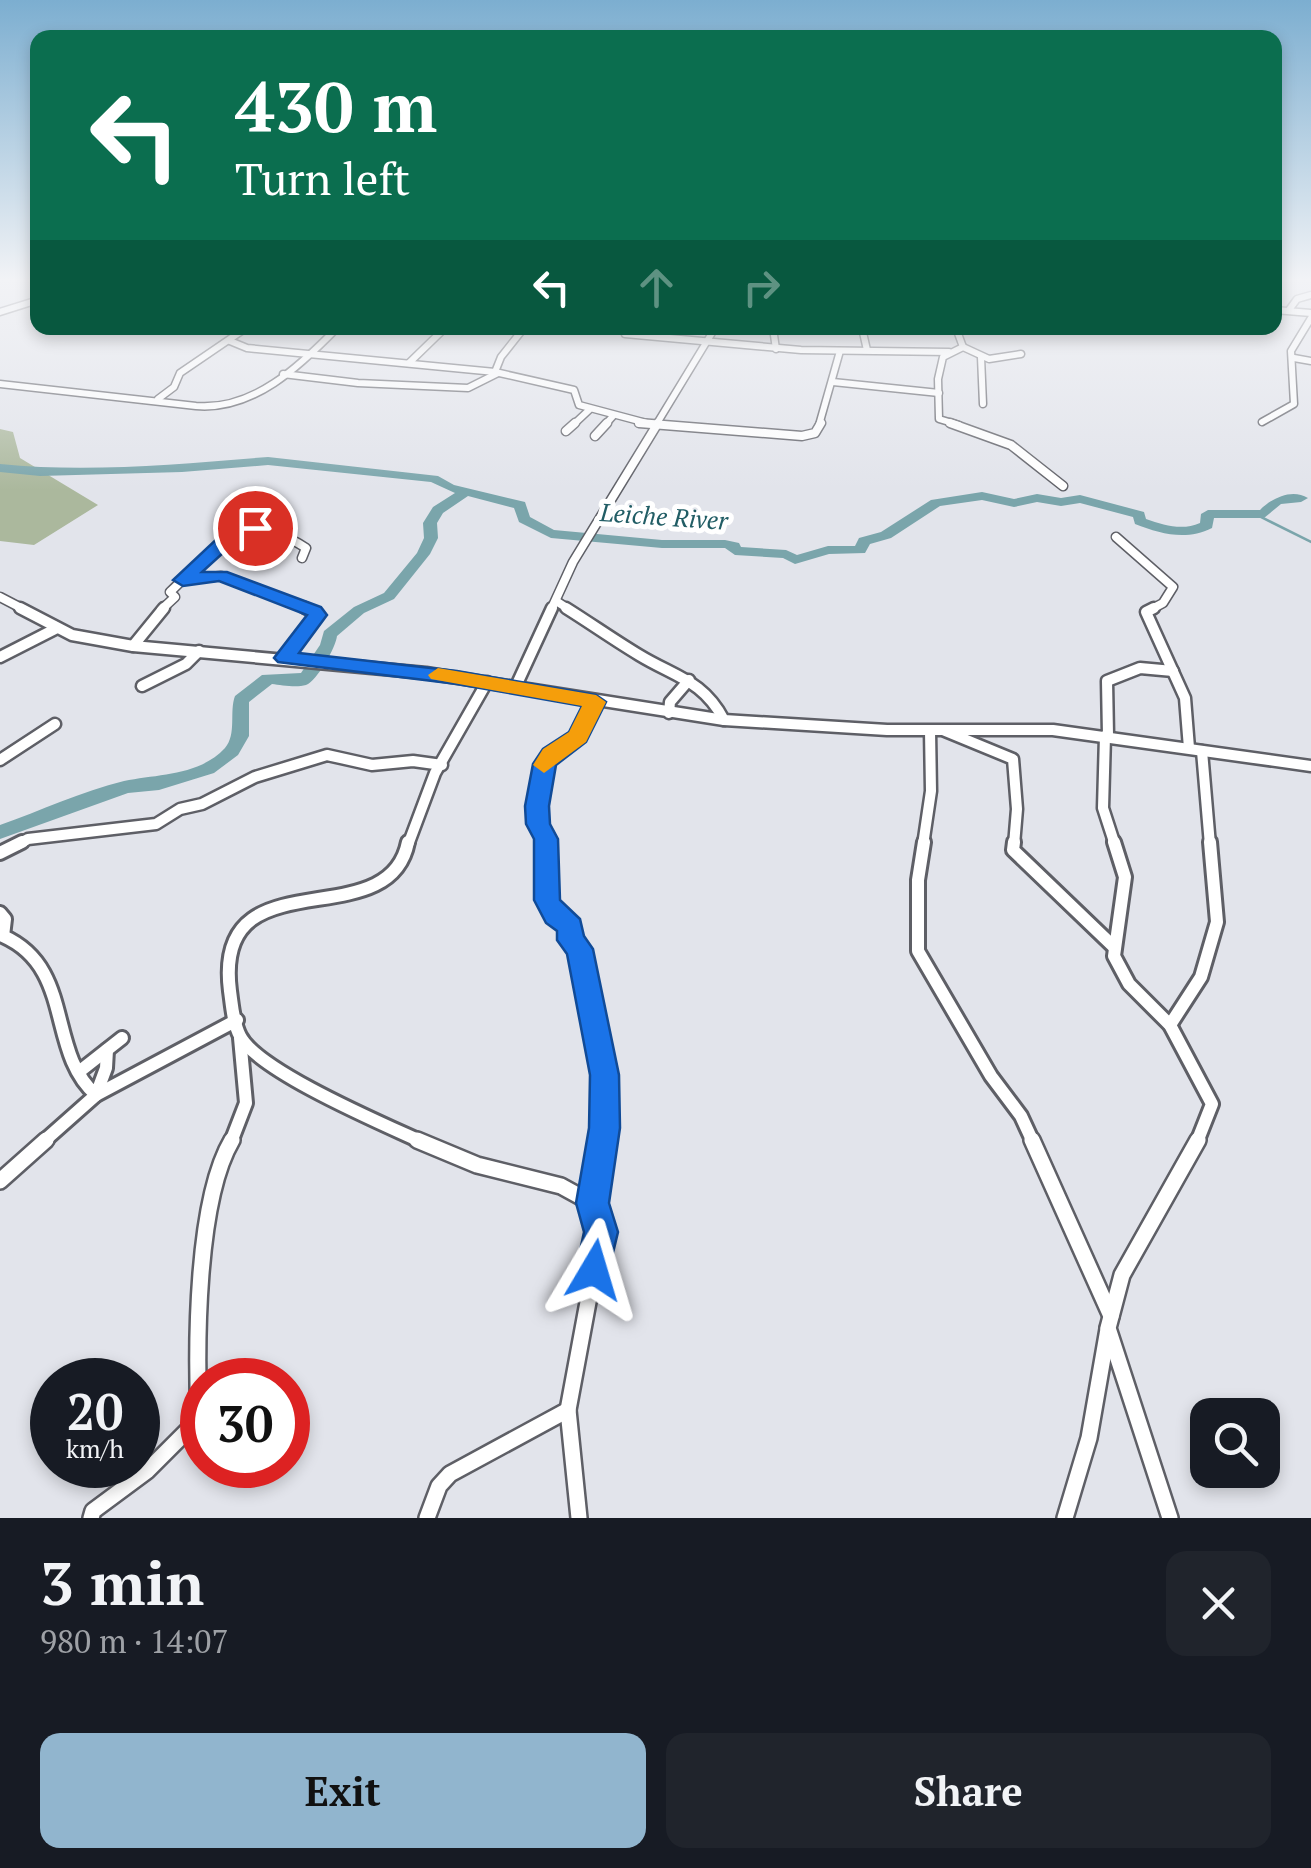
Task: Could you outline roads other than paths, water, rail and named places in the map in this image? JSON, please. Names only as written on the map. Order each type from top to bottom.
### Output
[{"type":"street","points":[[158,399],[174,387],[180,373],[218,349]]},
{"type":"street","points":[[260,349],[497,372],[574,390],[579,405],[613,416],[657,424],[808,436],[816,432],[821,422],[840,350]]},
{"type":"street","points":[[0,384],[158,399],[199,407],[228,405],[282,374],[314,349]]},
{"type":"street","points":[[409,363],[424,349]]},
{"type":"street","points":[[282,374],[358,383],[468,388],[497,372],[507,349]]},
{"type":"street","points":[[516,686],[587,536],[702,349]]},
{"type":"street","points":[[803,349],[949,352],[958,349]]},
{"type":"street","points":[[966,349],[981,357],[1021,354]]},
{"type":"street","points":[[1262,422],[1294,404],[1294,349]]},
{"type":"street","points":[[949,352],[943,358],[940,420],[970,426],[1018,448],[1035,462],[1044,478],[1063,486]]},
{"type":"street","points":[[981,357],[984,404]]},
{"type":"street","points":[[1294,358],[1311,360]]},
{"type":"street","points":[[834,382],[939,393]]},
{"type":"street","points":[[566,430],[589,410]]},
{"type":"street","points":[[595,436],[613,416]]},
{"type":"street","points":[[133,646],[152,618],[174,598],[170,592],[229,538],[250,528],[261,528],[302,545],[306,548],[302,558]]},
{"type":"street","points":[[1116,536],[1173,588],[1163,603],[1146,612],[1184,698],[1189,748]]},
{"type":"street","points":[[183,580],[220,576],[314,611],[318,615],[285,658]]},
{"type":"street","points":[[0,597],[86,639],[133,646],[332,662],[516,686],[724,720],[937,731],[1029,729],[1107,736],[1311,766]]},
{"type":"street","points":[[556,601],[642,657],[689,680],[712,697],[724,720]]},
{"type":"street","points":[[0,657],[57,628]]},
{"type":"street","points":[[142,686],[186,664],[199,651]]},
{"type":"street","points":[[1113,946],[1125,877],[1104,808],[1107,681],[1140,668],[1173,672]]},
{"type":"street","points":[[669,713],[670,702],[689,680]]},
{"type":"street","points":[[91,1518],[93,1511],[147,1470],[198,1419],[196,1342],[215,1169],[241,1122],[247,1101],[228,958],[238,932],[248,922],[276,908],[350,891],[392,876],[403,865],[412,828],[487,682]]},
{"type":"street","points":[[579,1518],[568,1410],[601,1232],[592,1203],[604,1128],[604,1075],[580,949],[570,940],[571,926],[555,915],[547,900],[546,839],[538,824],[537,806],[544,764],[578,737],[596,702]]},
{"type":"street","points":[[0,760],[55,724]]},
{"type":"street","points":[[937,731],[1014,759],[1017,827],[1013,850],[1113,946],[1129,984],[1170,1024],[1192,1070],[1210,1094],[1210,1116],[1122,1275],[1089,1438],[1065,1518]]},
{"type":"street","points":[[937,731],[919,860],[918,951],[991,1076],[1020,1116],[1110,1322],[1170,1518]]},
{"type":"street","points":[[1170,1024],[1200,977],[1217,922],[1207,844],[1202,751]]},
{"type":"street","points":[[0,852],[28,839],[156,824],[180,809],[202,804],[255,777],[327,754],[372,764],[413,762],[442,766]]},
{"type":"street","points":[[0,913],[5,919],[3,936],[22,944],[48,978],[59,1006],[62,1032],[87,1087],[96,1095]]},
{"type":"street","points":[[238,1029],[257,1055],[285,1073],[426,1144],[483,1168],[552,1180],[592,1203]]},
{"type":"street","points":[[0,1181],[96,1095],[238,1029]]},
{"type":"street","points":[[80,1071],[122,1038]]},
{"type":"street","points":[[96,1095],[106,1068],[106,1050]]},
{"type":"street","points":[[427,1518],[439,1486],[450,1474],[568,1410]]},
{"type":"waterway","name":"Leiche River","points":[[0,468],[40,472],[268,461],[434,479],[466,492]]},
{"type":"waterway","points":[[0,832],[126,787],[159,784],[208,769],[232,751],[240,736],[241,700],[268,679],[302,681],[307,677],[328,645],[329,634],[359,610],[389,596],[423,554],[431,538],[430,523],[438,510],[466,492]]},
{"type":"waterway","name":"Leiche River","points":[[466,492],[520,505],[524,519],[551,534],[662,544],[725,544],[734,546],[735,551],[786,554],[795,560],[828,550],[860,550],[864,541],[886,535],[936,503],[982,496],[1014,503],[1037,498],[1061,502],[1080,499],[1139,515],[1140,521],[1156,527],[1183,532],[1207,525],[1208,514],[1264,514],[1277,501],[1301,498]]},
{"type":"waterway","points":[[1253,513],[1311,542]]}]
